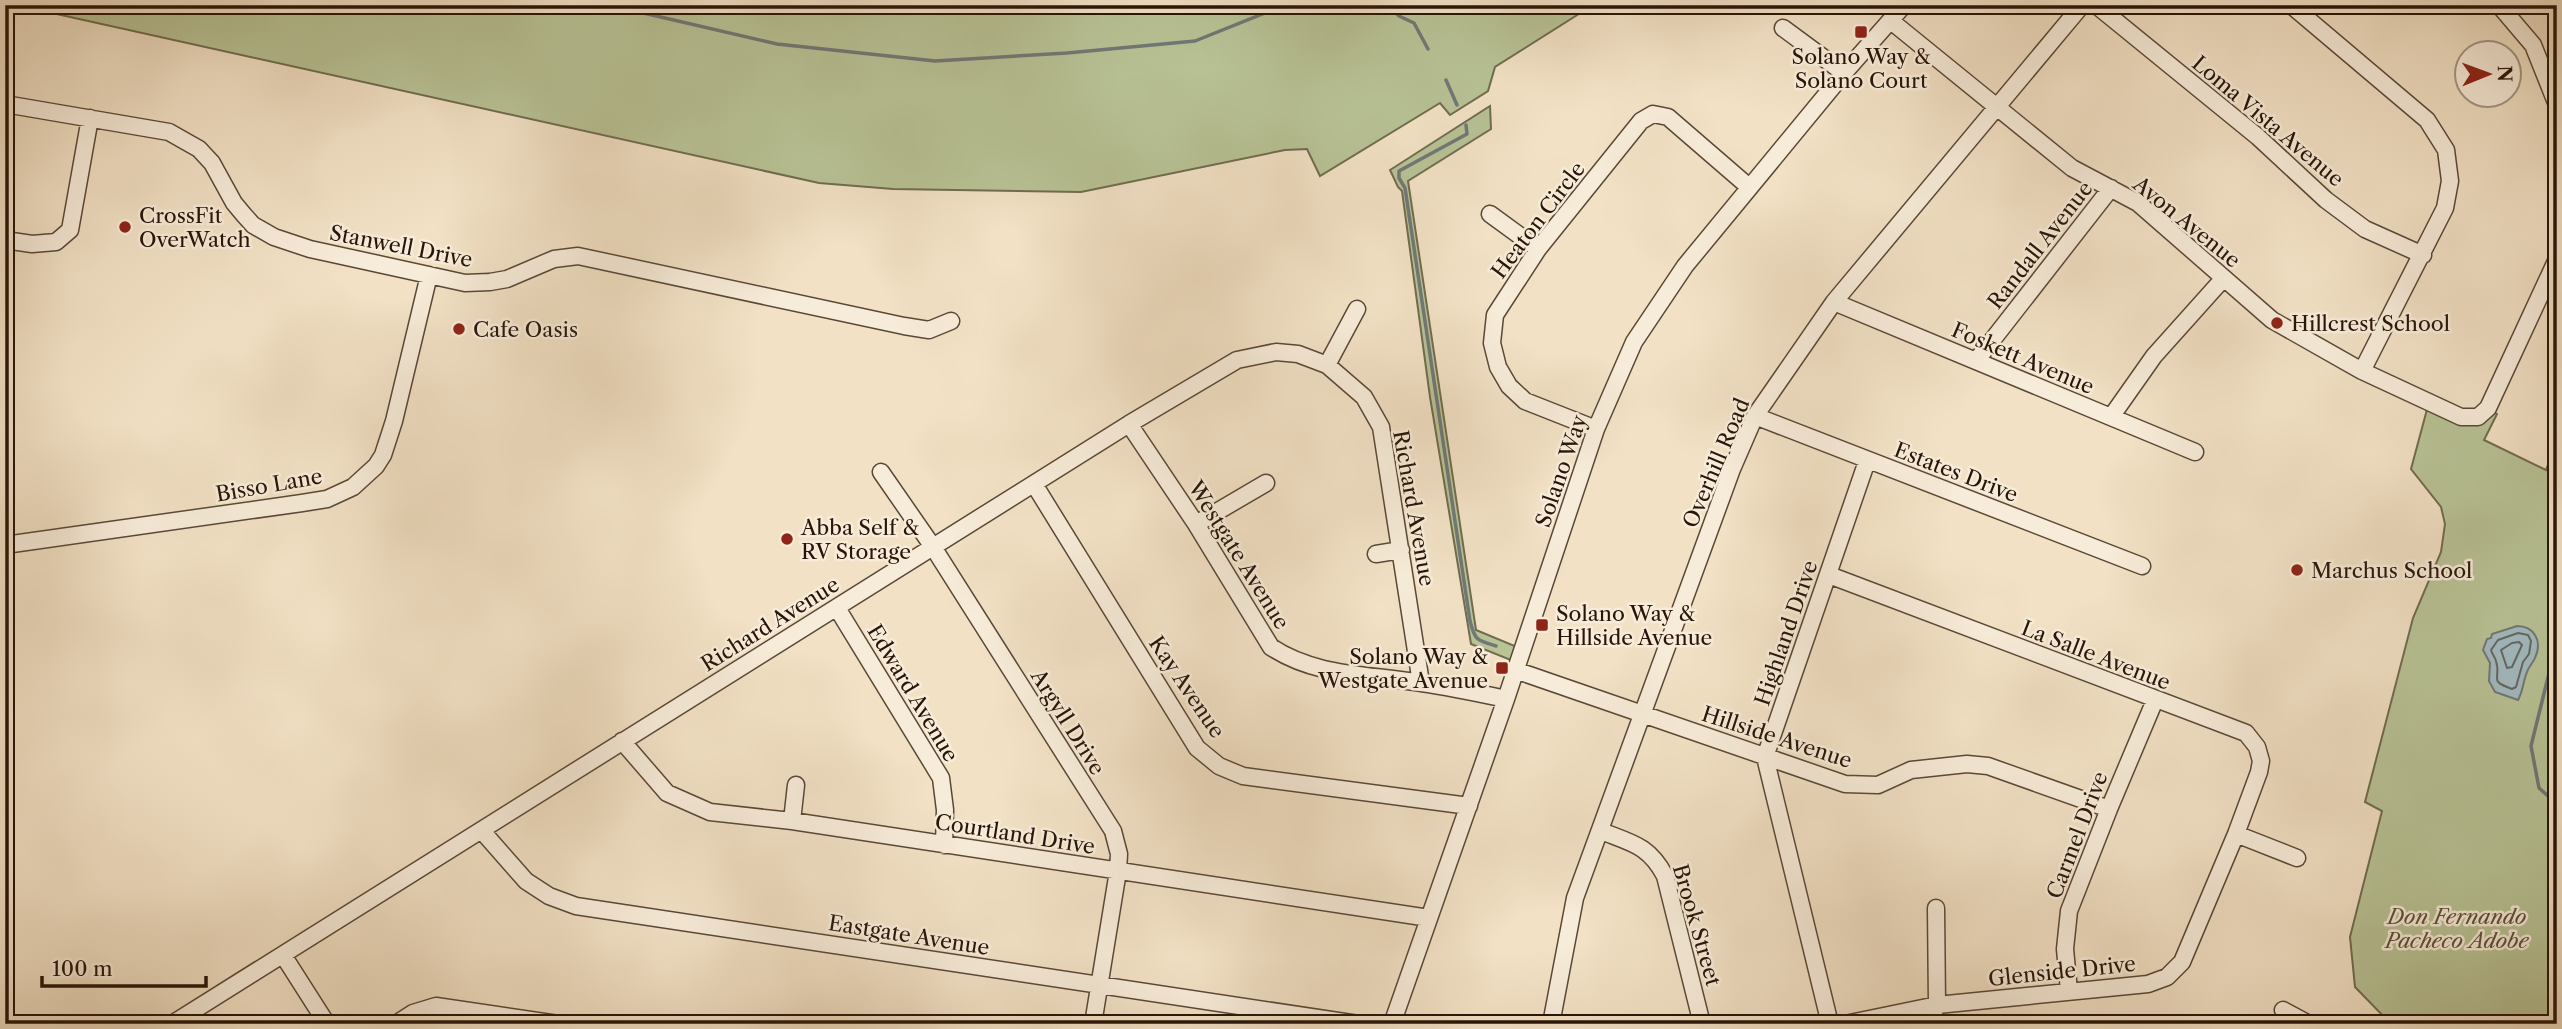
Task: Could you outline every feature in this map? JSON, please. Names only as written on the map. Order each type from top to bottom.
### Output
[{"type":"street","name":"Solano Way","points":[[1392,1024],[1597,429],[1634,342],[1685,266],[1844,73],[1904,5]]},
{"type":"street","name":"Overhill Road","points":[[1551,1024],[1575,898],[1732,469],[1755,416],[1834,302],[2082,5]]},
{"type":"street","name":"Loma Vista Avenue","points":[[2096,5],[2258,137],[2326,200],[2365,229],[2423,255]]},
{"type":"street","points":[[2291,5],[2427,120],[2446,150],[2451,181],[2445,208],[2362,371]]},
{"type":"street","points":[[2499,5],[2533,45],[2557,106]]},
{"type":"street","name":"Avon Avenue","points":[[1891,21],[2072,168],[2137,203],[2272,320],[2362,371],[2461,417],[2478,417],[2488,408],[2557,259]]},
{"type":"street","points":[[1783,28],[1844,73]]},
{"type":"street","name":"Stanwell Drive","points":[[5,104],[151,127],[183,138],[199,149],[212,163],[234,203],[253,225],[274,237],[310,249],[465,283],[506,279],[554,259],[579,256],[904,326],[929,330],[951,321]]},
{"type":"street","name":"Heaton Circle","points":[[1597,429],[1525,401],[1509,386],[1498,367],[1492,343],[1495,315],[1538,249],[1641,121],[1653,114],[1668,117],[1749,187]]},
{"type":"street","points":[[5,240],[32,244],[56,242],[70,230],[90,118]]},
{"type":"street","name":"Randall Avenue","points":[[1976,361],[2111,188]]},
{"type":"street","points":[[1490,215],[1538,249]]},
{"type":"street","name":"Bisso Lane","points":[[5,545],[327,499],[353,487],[376,466],[389,438],[429,275]]},
{"type":"street","points":[[2111,417],[2154,356],[2223,279]]},
{"type":"street","name":"Foskett Avenue","points":[[1834,302],[2195,452]]},
{"type":"street","points":[[1327,365],[1357,309]]},
{"type":"street","name":"Richard Avenue","points":[[172,1024],[1129,424],[1237,360],[1276,352],[1298,354],[1327,365],[1364,397],[1381,427],[1421,682]]},
{"type":"street","name":"Estates Drive","points":[[1755,416],[2142,566]]},
{"type":"street","name":"Westgate Avenue","points":[[1129,424],[1196,524],[1271,647],[1291,660],[1317,669],[1421,682],[1506,699]]},
{"type":"street","name":"Highland Drive","points":[[1765,757],[1867,461]]},
{"type":"street","name":"Argyll Drive","points":[[881,472],[933,547],[1113,831],[1119,854],[1118,871],[1093,1024]]},
{"type":"street","points":[[1196,524],[1266,483]]},
{"type":"street","name":"Kay Avenue","points":[[1034,484],[1197,748],[1219,765],[1243,776],[1469,806]]},
{"type":"street","points":[[1376,554],[1401,550]]},
{"type":"street","name":"La Salle Avenue","points":[[1829,575],[2246,733],[2257,747],[2261,761],[2236,834]]},
{"type":"street","name":"Edward Avenue","points":[[837,608],[941,778],[945,810],[944,845]]},
{"type":"street","name":"Hillside Avenue","points":[[1515,670],[1845,783],[1878,785],[1911,770],[1967,764],[1988,766],[2109,809]]},
{"type":"street","name":"Carmel Drive","points":[[2069,991],[2065,949],[2069,911],[2155,700]]},
{"type":"street","name":"Courtland Drive","points":[[622,741],[667,793],[710,812],[792,821],[1429,918]]},
{"type":"street","points":[[1765,757],[1830,1024]]},
{"type":"street","points":[[792,821],[796,785]]},
{"type":"street","name":"Eastgate Avenue","points":[[482,831],[526,881],[550,895],[576,905],[1358,1024]]},
{"type":"street","name":"Brook Street","points":[[1601,831],[1647,850],[1665,876],[1702,1024]]},
{"type":"street","points":[[2236,834],[2297,858]]},
{"type":"street","name":"Glenside Drive","points":[[1845,1024],[1937,1004],[2148,984],[2167,976],[2182,962],[2236,834]]},
{"type":"street","points":[[1928,1024],[1937,1004],[1936,908]]},
{"type":"street","points":[[283,955],[327,1024]]},
{"type":"street","points":[[396,1024],[413,1013],[436,1006],[558,1024]]},
{"type":"street","points":[[2283,1010],[2309,1024]]},
{"type":"green space","points":[[16,5],[1593,5],[1495,67],[1488,91],[1450,115],[1440,103],[1320,176],[1307,149],[1285,150],[1081,192],[893,189],[819,183]]},
{"type":"green space","points":[[1490,106],[1491,129],[1408,181],[1476,630],[1522,649],[1518,663],[1471,644],[1430,397],[1402,191],[1390,170]]},
{"type":"green space","name":"Don Fernando Pacheco Adobe","points":[[2429,402],[2461,417],[2488,408],[2497,414],[2484,440],[2546,470],[2557,440],[2557,1024],[2391,1024],[2355,987],[2350,937],[2382,811],[2365,802],[2413,618],[2441,552],[2445,524],[2441,507],[2411,469]]},
{"type":"water","points":[[2517,626],[2532,632],[2538,646],[2518,700],[2495,692],[2489,681],[2490,663],[2483,650],[2492,634]]},
{"type":"waterway","points":[[609,5],[777,44],[935,61],[1067,53],[1195,41],[1285,5]]},
{"type":"waterway","points":[[1389,5],[1399,16],[1414,23],[1428,49]]},
{"type":"waterway","points":[[1446,80],[1457,105]]},
{"type":"waterway","points":[[1466,125],[1467,134],[1399,171],[1399,178],[1405,188],[1470,621],[1478,639],[1496,646]]},
{"type":"waterway","points":[[2557,641],[2531,746],[2539,788],[2557,804]]},
{"type":"place","name":"Solano Way & Solano Court","points":[[1861,32]]},
{"type":"place","name":"CrossFit OverWatch","points":[[125,227]]},
{"type":"place","name":"Hillcrest School","points":[[2277,323]]},
{"type":"place","name":"Cafe Oasis","points":[[459,329]]},
{"type":"place","name":"Abba Self & RV Storage","points":[[787,539]]},
{"type":"place","name":"Marchus School","points":[[2297,570]]},
{"type":"place","name":"Solano Way & Hillside Avenue","points":[[1542,625]]},
{"type":"place","name":"Solano Way & Westgate Avenue","points":[[1502,668]]}]
